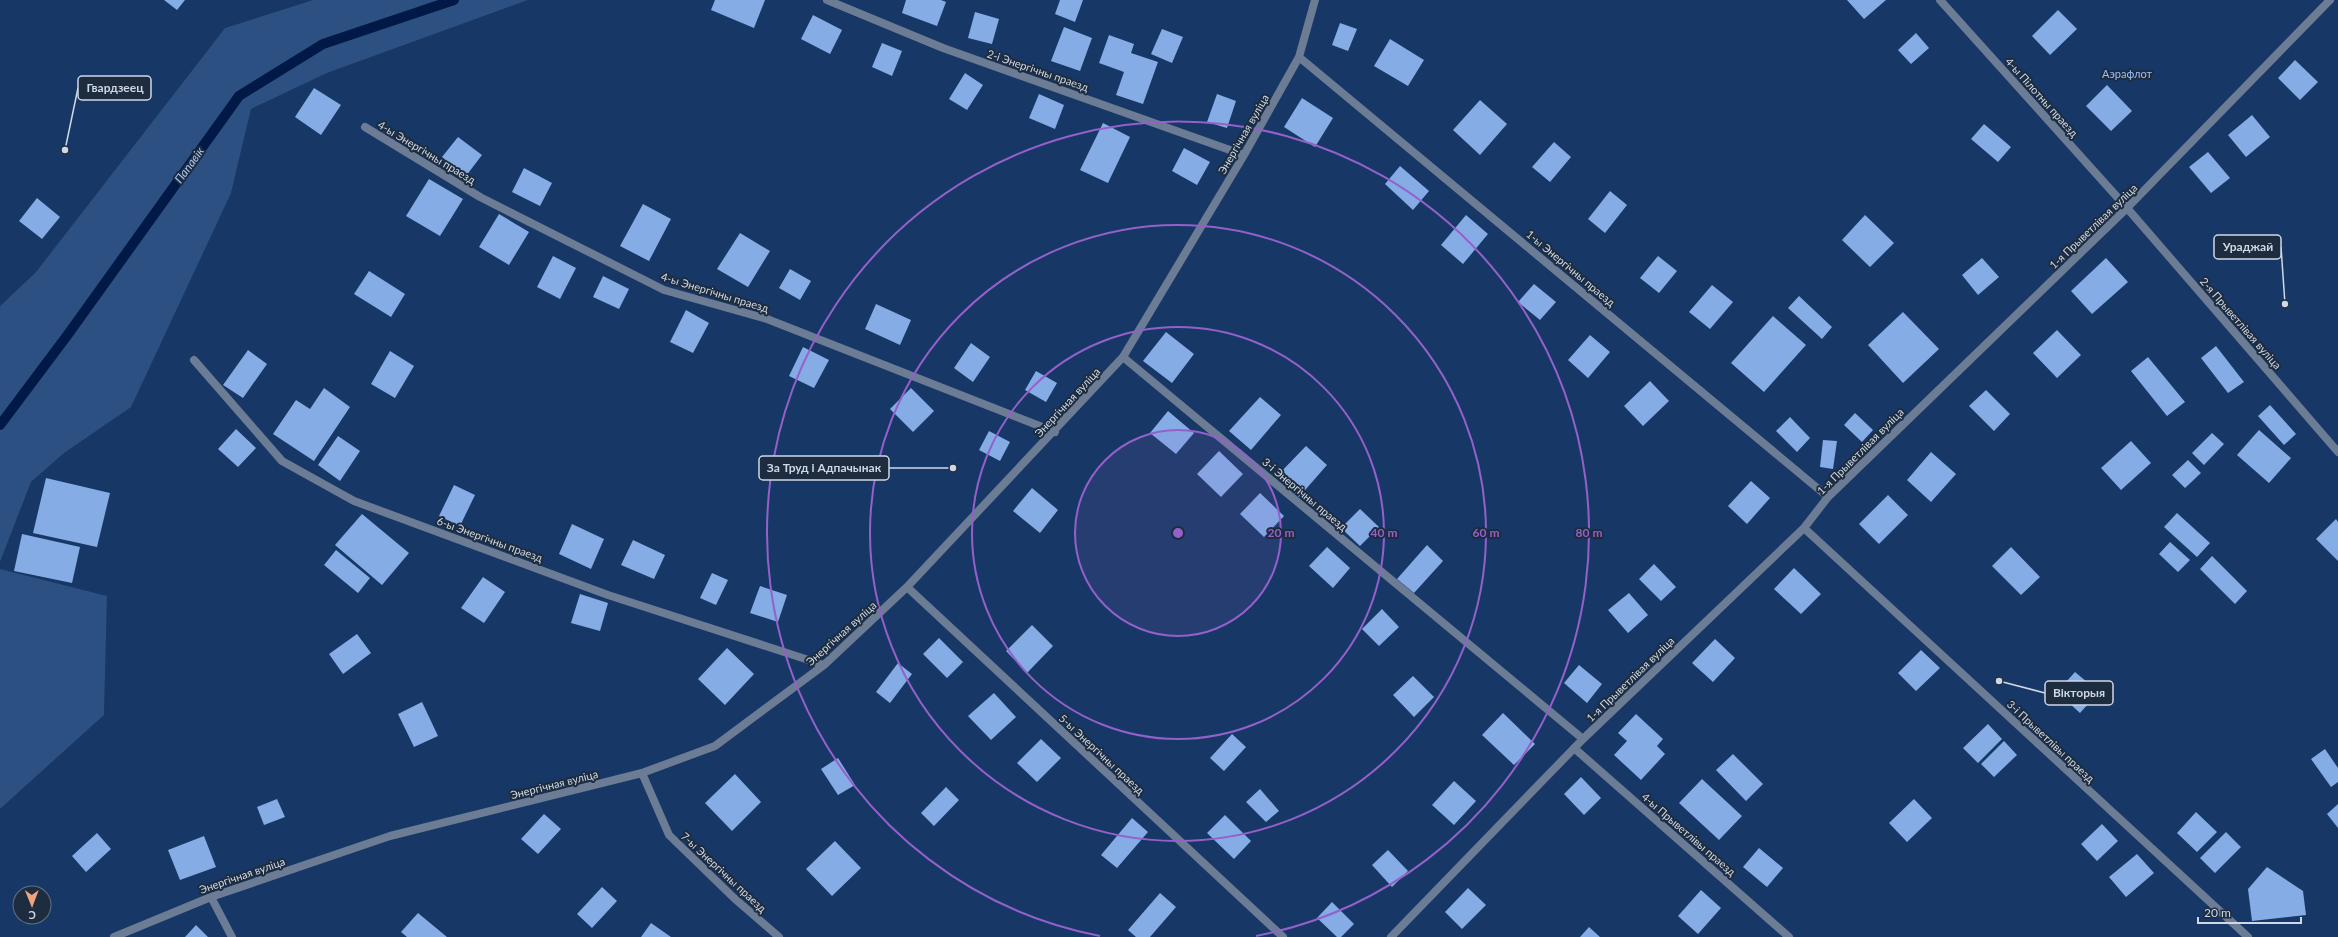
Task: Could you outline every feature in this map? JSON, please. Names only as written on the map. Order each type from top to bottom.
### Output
[{"type":"lane","name":"2-і Энергічны праезд","points":[[827,0],[943,48],[1244,155]]},
{"type":"lane","name":"Энергічная вуліца","points":[[114,937],[211,897],[390,836],[642,773],[715,746],[824,665],[907,587],[1055,432],[1123,357],[1244,155],[1299,56],[1315,0]]},
{"type":"lane","name":"4-ы Пілотны праезд","points":[[1940,0],[2127,208]]},
{"type":"lane","name":"1-я Прыветлівая вуліца","points":[[1391,937],[1583,739],[1804,528],[1828,497],[2127,208],[2330,0]]},
{"type":"lane","name":"1-ы Энергічны праезд","points":[[1299,56],[1828,497]]},
{"type":"lane","name":"4-ы Энергічны праезд","points":[[365,127],[480,197],[664,290],[767,319],[1055,432]]},
{"type":"lane","name":"2-я Прыветлівая вуліца","points":[[2127,208],[2338,452]]},
{"type":"lane","name":"3-і Энергічны праезд","points":[[1123,357],[1583,739]]},
{"type":"lane","name":"6-ы Энергічны праезд","points":[[194,360],[282,461],[354,501],[608,595],[824,665]]},
{"type":"lane","name":"3-і Прыветлівы праезд","points":[[1804,528],[2248,937]]},
{"type":"lane","name":"5-ы Энергічны праезд","points":[[907,587],[1283,937]]},
{"type":"lane","name":"4-ы Прыветлівы праезд","points":[[1574,748],[1789,937]]},
{"type":"lane","name":"7-ы Энергічны праезд","points":[[642,773],[669,835],[734,898],[779,937]]},
{"type":"lane","points":[[211,897],[232,937]]},
{"type":"green space","points":[[0,0],[313,0],[225,28],[36,272],[0,306]]},
{"type":"green space","name":"Аэрафлот","points":[[528,0],[2338,0],[2338,937],[0,937],[0,809],[104,715],[107,597],[0,569],[0,562],[31,482],[64,453],[231,193],[251,109],[327,73]]},
{"type":"shaded area","points":[[313,0],[528,0],[327,73],[251,109],[231,193],[131,407],[64,453],[31,482],[0,562],[0,306],[36,272],[225,28]]},
{"type":"shaded area","points":[[0,569],[107,596],[104,715],[0,809]]},
{"type":"building","points":[[164,0],[185,0],[177,10]]},
{"type":"building","points":[[715,0],[765,0],[754,28],[711,10]]},
{"type":"building","points":[[906,0],[941,0],[946,2],[937,26],[902,13]]},
{"type":"building","points":[[1060,0],[1083,0],[1075,22],[1055,14]]},
{"type":"building","points":[[1847,0],[1886,0],[1864,19]]},
{"type":"building","points":[[2058,10],[2077,29],[2050,55],[2032,36]]},
{"type":"building","points":[[975,12],[999,19],[992,44],[968,38]]},
{"type":"building","points":[[813,15],[842,30],[830,54],[801,39]]},
{"type":"building","points":[[1340,23],[1357,29],[1348,51],[1332,45]]},
{"type":"building","points":[[1064,27],[1092,38],[1080,71],[1051,61]]},
{"type":"building","points":[[1162,29],[1183,37],[1172,63],[1151,54]]},
{"type":"building","points":[[1916,33],[1929,48],[1911,64],[1898,50]]},
{"type":"building","points":[[1109,35],[1134,44],[1131,53],[1158,62],[1143,104],[1116,95],[1124,72],[1099,63]]},
{"type":"building","points":[[1390,39],[1424,60],[1408,86],[1374,66]]},
{"type":"building","points":[[882,43],[902,51],[892,76],[872,67]]},
{"type":"building","points":[[2295,60],[2318,82],[2300,100],[2278,78]]},
{"type":"building","points":[[965,73],[983,85],[967,110],[949,99]]},
{"type":"building","points":[[2107,85],[2132,111],[2111,131],[2086,106]]},
{"type":"building","points":[[314,88],[341,105],[321,135],[295,117]]},
{"type":"building","points":[[1039,94],[1064,105],[1055,129],[1029,118]]},
{"type":"building","points":[[1217,94],[1236,101],[1227,128],[1207,122]]},
{"type":"building","points":[[1302,98],[1333,118],[1315,147],[1284,127]]},
{"type":"building","points":[[1480,100],[1507,124],[1480,155],[1453,130]]},
{"type":"building","points":[[2252,115],[2270,137],[2246,157],[2228,135]]},
{"type":"building","points":[[1103,123],[1130,137],[1108,183],[1080,170]]},
{"type":"building","points":[[1984,124],[2011,147],[1998,162],[1971,139]]},
{"type":"building","points":[[458,137],[482,155],[466,176],[442,157]]},
{"type":"building","points":[[1554,142],[1571,157],[1550,182],[1532,167]]},
{"type":"building","points":[[1184,148],[1210,162],[1197,185],[1172,171]]},
{"type":"building","points":[[2208,152],[2230,178],[2211,193],[2189,167]]},
{"type":"building","points":[[1400,166],[1429,191],[1413,210],[1385,184]]},
{"type":"building","points":[[524,168],[552,183],[540,206],[512,192]]},
{"type":"building","points":[[429,179],[463,199],[440,236],[406,216]]},
{"type":"building","points":[[1610,191],[1627,205],[1605,233],[1588,219]]},
{"type":"building","points":[[37,198],[60,217],[42,239],[19,221]]},
{"type":"building","points":[[643,204],[671,219],[649,261],[620,246]]},
{"type":"building","points":[[499,214],[529,232],[509,265],[479,247]]},
{"type":"building","points":[[1466,215],[1488,234],[1463,264],[1441,245]]},
{"type":"building","points":[[1865,215],[1894,243],[1870,267],[1842,240]]},
{"type":"building","points":[[740,233],[770,251],[748,287],[717,269]]},
{"type":"building","points":[[553,256],[576,268],[560,299],[537,287]]},
{"type":"building","points":[[1658,256],[1677,271],[1659,293],[1640,278]]},
{"type":"building","points":[[1982,258],[1999,277],[1978,295],[1962,275]]},
{"type":"building","points":[[2106,258],[2128,282],[2092,314],[2071,291]]},
{"type":"building","points":[[790,269],[811,281],[800,300],[779,288]]},
{"type":"building","points":[[369,271],[405,294],[391,317],[354,294]]},
{"type":"building","points":[[603,276],[629,289],[619,309],[593,297]]},
{"type":"building","points":[[1534,284],[1556,302],[1540,320],[1518,302]]},
{"type":"building","points":[[1712,285],[1733,302],[1710,329],[1689,312]]},
{"type":"building","points":[[1799,296],[1832,327],[1822,339],[1788,308]]},
{"type":"building","points":[[876,304],[911,320],[900,345],[865,329]]},
{"type":"building","points":[[686,310],[709,323],[693,353],[670,342]]},
{"type":"building","points":[[1903,312],[1939,349],[1903,383],[1868,345]]},
{"type":"building","points":[[1773,316],[1806,345],[1764,392],[1731,363]]},
{"type":"building","points":[[2057,330],[2081,355],[2057,378],[2033,353]]},
{"type":"building","points":[[1166,332],[1194,354],[1172,383],[1143,361]]},
{"type":"building","points":[[1590,335],[1610,352],[1588,378],[1568,360]]},
{"type":"building","points":[[971,343],[990,357],[973,382],[954,368]]},
{"type":"building","points":[[2216,346],[2244,382],[2228,393],[2201,358]]},
{"type":"building","points":[[803,347],[829,360],[814,388],[789,376]]},
{"type":"building","points":[[248,350],[267,364],[243,398],[223,385]]},
{"type":"building","points":[[390,351],[414,366],[395,398],[371,384]]},
{"type":"building","points":[[2148,357],[2185,402],[2167,416],[2131,371]]},
{"type":"building","points":[[1036,371],[1057,383],[1046,402],[1025,390]]},
{"type":"building","points":[[1650,381],[1669,401],[1643,426],[1624,406]]},
{"type":"building","points":[[324,388],[350,407],[314,461],[273,434],[296,400],[310,409]]},
{"type":"building","points":[[911,388],[934,411],[913,432],[890,409]]},
{"type":"building","points":[[1986,390],[2010,414],[1994,431],[1969,406]]},
{"type":"building","points":[[1260,397],[1281,415],[1251,450],[1229,431]]},
{"type":"building","points":[[2270,405],[2296,434],[2284,445],[2258,416]]},
{"type":"building","points":[[1168,411],[1194,433],[1176,454],[1150,433]]},
{"type":"building","points":[[1855,413],[1873,430],[1862,442],[1844,425]]},
{"type":"building","points":[[1790,417],[1810,438],[1797,452],[1776,431]]},
{"type":"building","points":[[236,429],[256,448],[238,467],[218,449]]},
{"type":"building","points":[[2259,430],[2291,458],[2269,483],[2237,455]]},
{"type":"building","points":[[989,431],[1010,442],[1000,461],[979,450]]},
{"type":"building","points":[[2212,433],[2224,444],[2204,465],[2192,453]]},
{"type":"building","points":[[338,436],[360,451],[340,481],[318,465]]},
{"type":"building","points":[[1823,440],[1837,441],[1833,469],[1820,467]]},
{"type":"building","points":[[2131,441],[2151,463],[2121,490],[2101,468]]},
{"type":"building","points":[[1306,446],[1327,465],[1299,497],[1277,476]]},
{"type":"building","points":[[1219,451],[1243,474],[1221,497],[1197,474]]},
{"type":"building","points":[[1931,452],[1956,474],[1931,502],[1907,480]]},
{"type":"building","points":[[2188,460],[2201,473],[2185,488],[2172,475]]},
{"type":"building","points":[[46,478],[110,493],[97,547],[33,533]]},
{"type":"building","points":[[1751,481],[1770,498],[1747,524],[1728,506]]},
{"type":"building","points":[[454,485],[475,495],[460,526],[439,516]]},
{"type":"building","points":[[1032,488],[1058,510],[1040,533],[1013,511]]},
{"type":"building","points":[[1260,493],[1284,516],[1264,537],[1240,514]]},
{"type":"building","points":[[1888,495],[1908,515],[1879,544],[1859,524]]},
{"type":"building","points":[[1360,509],[1379,527],[1360,546],[1341,528]]},
{"type":"building","points":[[2177,513],[2210,543],[2197,557],[2164,527]]},
{"type":"building","points":[[362,514],[409,553],[382,585],[335,545]]},
{"type":"building","points":[[2336,519],[2338,522],[2338,561],[2316,539]]},
{"type":"building","points":[[572,524],[604,539],[591,569],[559,554]]},
{"type":"building","points":[[22,534],[80,547],[72,583],[14,571]]},
{"type":"building","points":[[633,540],[665,555],[654,579],[621,565]]},
{"type":"building","points":[[2170,542],[2190,560],[2178,572],[2159,554]]},
{"type":"building","points":[[1427,545],[1443,561],[1414,593],[1397,579]]},
{"type":"building","points":[[1327,547],[1350,568],[1333,588],[1309,566]]},
{"type":"building","points":[[2011,547],[2040,577],[2021,595],[1992,566]]},
{"type":"building","points":[[336,550],[370,578],[358,593],[324,565]]},
{"type":"building","points":[[2212,556],[2247,591],[2235,604],[2200,569]]},
{"type":"building","points":[[1654,564],[1676,587],[1661,601],[1639,579]]},
{"type":"building","points":[[1794,568],[1821,594],[1801,614],[1774,589]]},
{"type":"building","points":[[712,573],[728,580],[716,605],[700,598]]},
{"type":"building","points":[[483,577],[505,592],[484,623],[461,608]]},
{"type":"building","points":[[760,586],[787,595],[778,622],[750,613]]},
{"type":"building","points":[[1629,593],[1648,615],[1628,633],[1608,610]]},
{"type":"building","points":[[580,594],[608,603],[600,631],[571,623]]},
{"type":"building","points":[[1382,609],[1399,627],[1379,646],[1362,629]]},
{"type":"building","points":[[1032,625],[1053,646],[1027,673],[1006,651]]},
{"type":"building","points":[[357,634],[371,653],[343,674],[329,654]]},
{"type":"building","points":[[939,638],[963,662],[947,678],[923,654]]},
{"type":"building","points":[[1715,639],[1735,658],[1713,682],[1692,663]]},
{"type":"building","points":[[727,648],[754,674],[725,705],[698,679]]},
{"type":"building","points":[[1921,650],[1940,668],[1916,691],[1898,673]]},
{"type":"building","points":[[898,663],[912,674],[890,703],[876,692]]},
{"type":"building","points":[[1579,665],[1602,684],[1587,703],[1564,683]]},
{"type":"building","points":[[2075,672],[2099,692],[2080,713],[2057,692]]},
{"type":"building","points":[[1413,676],[1434,697],[1414,717],[1393,695]]},
{"type":"building","points":[[994,693],[1016,717],[991,740],[968,716]]},
{"type":"building","points":[[422,702],[438,736],[414,747],[398,714]]},
{"type":"building","points":[[1503,713],[1535,744],[1514,765],[1482,735]]},
{"type":"building","points":[[1636,714],[1663,739],[1657,746],[1665,754],[1641,780],[1614,755],[1627,741],[1618,733]]},
{"type":"building","points":[[1988,724],[2002,739],[1978,763],[1963,748]]},
{"type":"building","points":[[1232,734],[1246,747],[1224,771],[1210,758]]},
{"type":"building","points":[[1041,739],[1061,758],[1037,782],[1017,763]]},
{"type":"building","points":[[2004,741],[2017,755],[1994,777],[1981,764]]},
{"type":"building","points":[[2325,749],[2338,768],[2338,782],[2331,787],[2311,759]]},
{"type":"building","points":[[1733,754],[1763,784],[1746,801],[1716,770]]},
{"type":"building","points":[[838,758],[855,785],[838,795],[821,769]]},
{"type":"building","points":[[735,774],[761,802],[732,831],[705,803]]},
{"type":"building","points":[[1581,777],[1601,798],[1584,815],[1564,794]]},
{"type":"building","points":[[1702,779],[1742,816],[1719,840],[1679,803]]},
{"type":"building","points":[[1454,781],[1476,801],[1454,825],[1432,805]]},
{"type":"building","points":[[946,787],[959,800],[934,826],[921,813]]},
{"type":"building","points":[[1260,789],[1279,811],[1266,822],[1246,802]]},
{"type":"building","points":[[277,799],[285,817],[264,825],[257,807]]},
{"type":"building","points":[[1914,799],[1932,818],[1907,842],[1889,823]]},
{"type":"building","points":[[2338,804],[2338,828],[2327,814]]},
{"type":"building","points":[[2196,812],[2217,832],[2197,852],[2177,833]]},
{"type":"building","points":[[544,814],[561,829],[538,854],[521,839]]},
{"type":"building","points":[[1225,815],[1251,841],[1234,859],[1207,833]]},
{"type":"building","points":[[1132,818],[1148,832],[1117,868],[1101,855]]},
{"type":"building","points":[[2102,824],[2118,841],[2097,861],[2081,844]]},
{"type":"building","points":[[2226,832],[2241,847],[2215,873],[2200,858]]},
{"type":"building","points":[[97,833],[111,849],[86,872],[72,856]]},
{"type":"building","points":[[204,836],[216,867],[180,880],[168,850]]},
{"type":"building","points":[[835,841],[861,868],[832,896],[806,869]]},
{"type":"building","points":[[1759,848],[1783,868],[1767,887],[1743,867]]},
{"type":"building","points":[[1388,850],[1408,871],[1392,887],[1372,865]]},
{"type":"building","points":[[2137,854],[2154,873],[2126,897],[2109,877]]},
{"type":"building","points":[[2267,867],[2303,891],[2306,915],[2252,921],[2248,889]]},
{"type":"building","points":[[602,887],[617,901],[592,928],[577,914]]},
{"type":"building","points":[[1468,888],[1486,905],[1462,929],[1445,912]]},
{"type":"building","points":[[1701,890],[1721,908],[1698,934],[1678,916]]},
{"type":"building","points":[[1160,893],[1176,907],[1150,937],[1136,937],[1128,930]]},
{"type":"building","points":[[1332,902],[1354,924],[1341,937],[1337,937],[1317,918]]},
{"type":"building","points":[[418,913],[447,937],[407,937],[401,932]]},
{"type":"building","points":[[651,923],[671,937],[641,937]]},
{"type":"building","points":[[196,925],[208,937],[185,937]]},
{"type":"building","points":[[1589,927],[1600,937],[1580,937]]},
{"type":"waterway","name":"Папавік","points":[[0,425],[69,333],[239,96],[323,44],[454,0]]},
{"type":"place","name":"Гвардзеец","points":[[65,150]]},
{"type":"place","name":"Ураджай","points":[[2285,304]]},
{"type":"place","name":"За Труд і Адпачынак","points":[[953,468]]},
{"type":"place","name":"Вікторыя","points":[[1999,681]]}]
